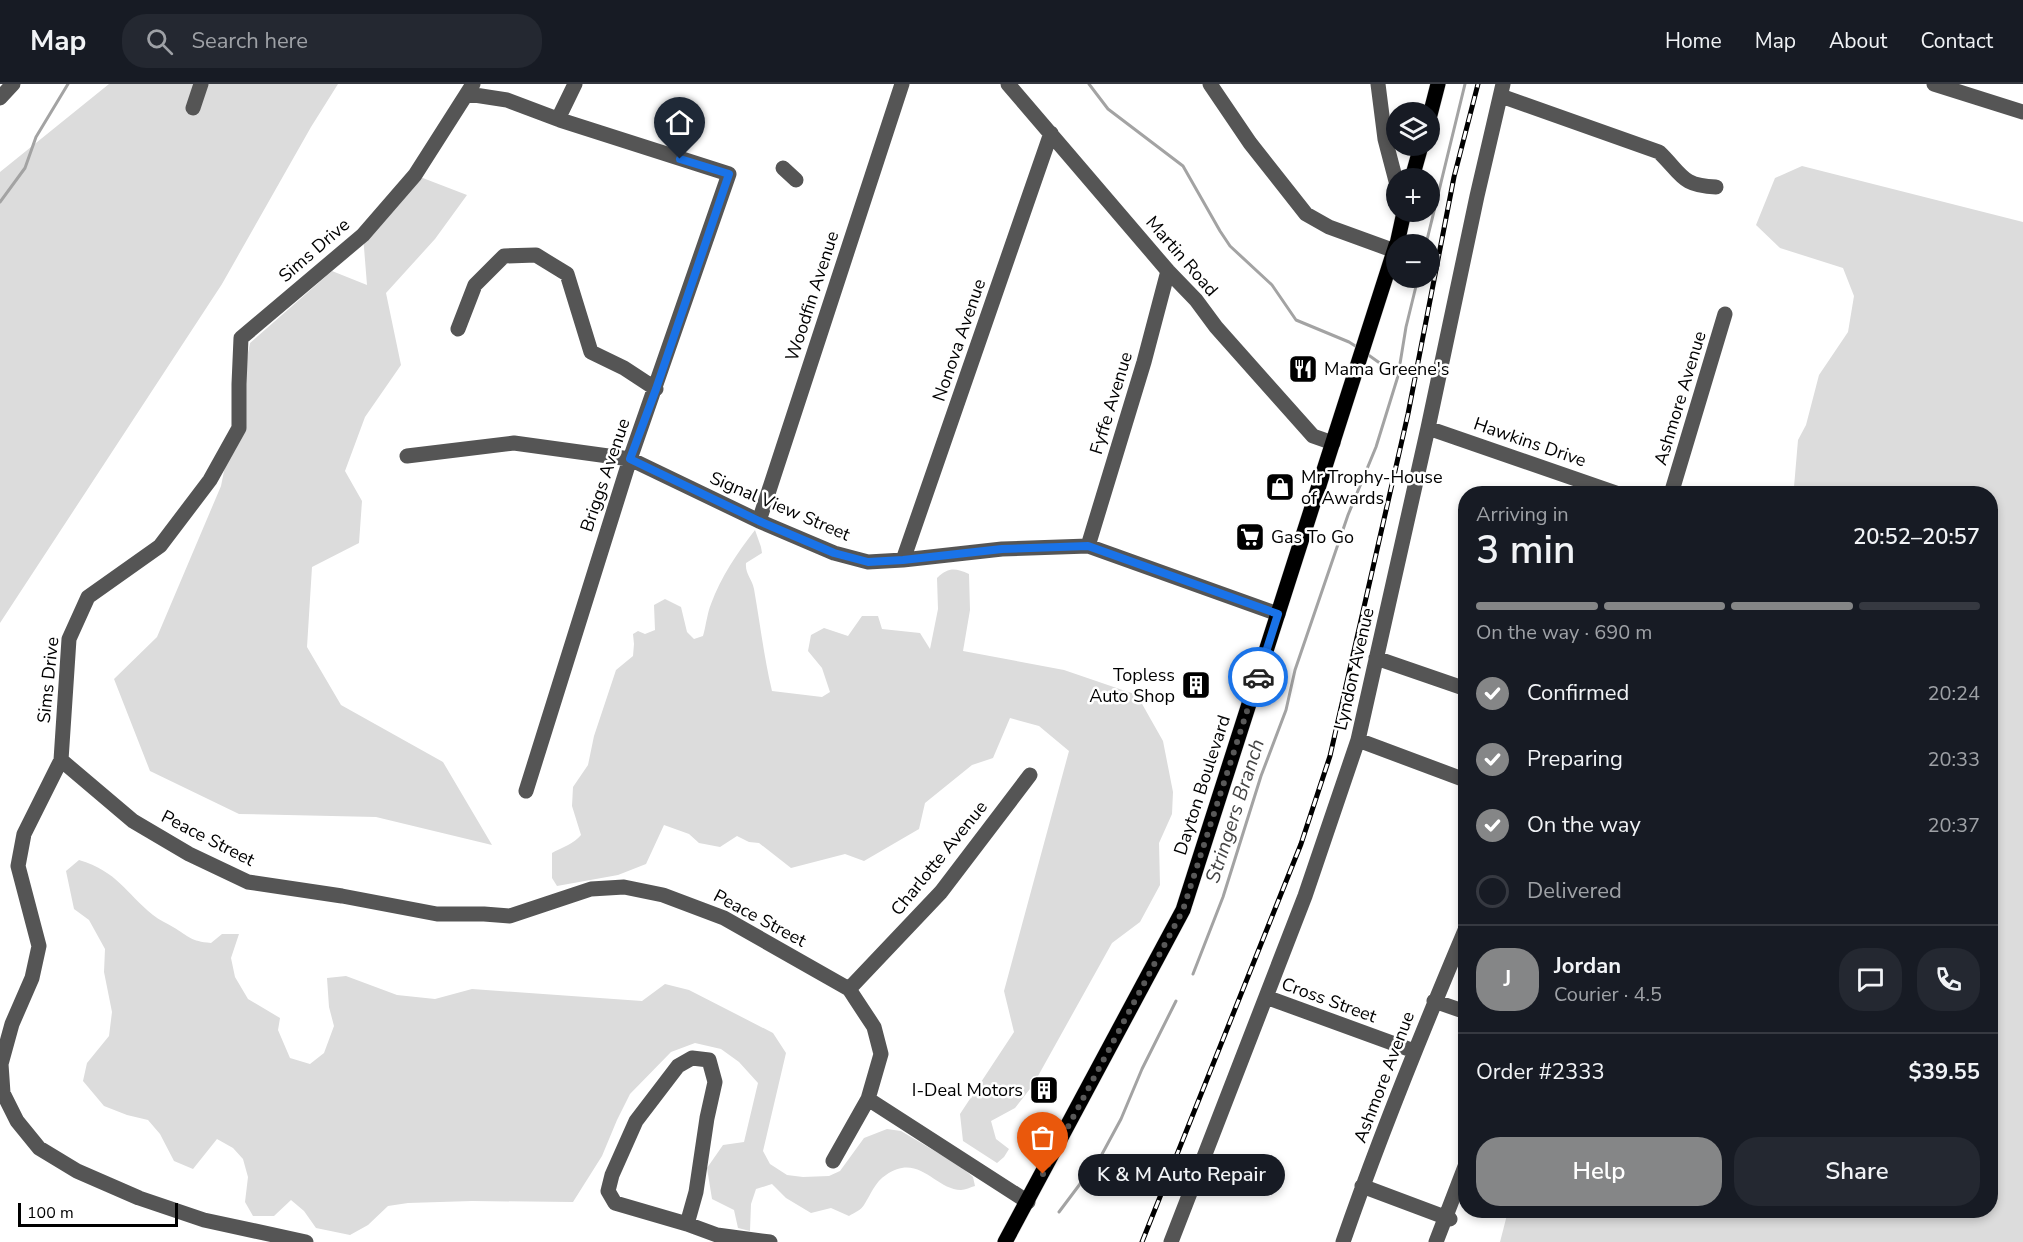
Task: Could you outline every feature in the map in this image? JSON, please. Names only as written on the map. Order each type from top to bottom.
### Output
[{"type":"main road","points":[[1433,102],[1438,84]]},
{"type":"main road","name":"Dayton Boulevard","points":[[1005,1242],[1183,910],[1386,278]]},
{"type":"street","points":[[0,98],[13,84]]},
{"type":"street","points":[[193,108],[201,84]]},
{"type":"street","points":[[471,89],[558,119],[575,84]]},
{"type":"street","name":"Woodfin Avenue","points":[[759,521],[902,84]]},
{"type":"street","name":"Martin Road","points":[[1008,84],[1168,271],[1196,300],[1216,327],[1313,436],[1333,443]]},
{"type":"street","points":[[1210,84],[1250,143],[1306,214],[1329,227],[1386,244]]},
{"type":"street","points":[[1378,84],[1385,139],[1393,168]]},
{"type":"street","points":[[1934,84],[2023,112]]},
{"type":"street","name":"Sims Drive","points":[[306,1242],[204,1220],[139,1198],[77,1171],[39,1148],[17,1121],[3,1093],[1,1064],[12,1024],[32,978],[39,946],[18,866],[24,834],[61,760],[69,639],[88,597],[160,546],[210,480],[239,428],[241,338],[363,235],[415,175],[471,89]]},
{"type":"street","points":[[1502,90],[1659,152],[1683,180],[1698,186],[1716,187]]},
{"type":"street","name":"Lyndon Avenue","points":[[1171,1242],[1305,896],[1358,740],[1502,90]]},
{"type":"street","name":"Briggs Avenue","points":[[526,791],[630,459],[729,174],[558,119]]},
{"type":"street","name":"Nonova Avenue","points":[[903,560],[1051,133]]},
{"type":"street","points":[[783,168],[796,180]]},
{"type":"street","points":[[458,330],[475,285],[504,256],[536,255],[567,274],[591,352],[624,368],[656,389]]},
{"type":"street","name":"Fyffe Avenue","points":[[1088,546],[1144,362],[1168,271]]},
{"type":"street","name":"Ashmore Avenue","points":[[1673,486],[1725,314]]},
{"type":"street","name":"Hawkins Drive","points":[[1428,428],[1596,486]]},
{"type":"street","name":"Signal View Street","points":[[407,456],[514,443],[630,459],[759,521],[834,553],[868,562],[1002,549],[1088,546],[1278,614]]},
{"type":"street","points":[[1376,658],[1458,686]]},
{"type":"street","points":[[1358,740],[1458,777]]},
{"type":"street","name":"Peace Street","points":[[61,760],[133,821],[189,854],[248,882],[342,896],[437,914],[510,916],[591,889],[624,887],[663,895],[724,918],[849,989],[874,1027],[881,1054],[868,1099],[833,1161]]},
{"type":"street","name":"Charlotte Avenue","points":[[849,989],[941,892],[1030,775]]},
{"type":"street","name":"Ashmore Avenue","points":[[1343,1242],[1414,1051],[1458,946]]},
{"type":"street","name":"Cross Street","points":[[1266,997],[1414,1051]]},
{"type":"street","points":[[1434,1001],[1458,1009]]},
{"type":"street","points":[[687,1224],[696,1192],[715,1082],[709,1060],[692,1058],[678,1065],[636,1121],[612,1175],[608,1191],[615,1203],[717,1235],[770,1242]]},
{"type":"street","points":[[868,1099],[1028,1202]]},
{"type":"street","points":[[1362,1186],[1448,1218]]},
{"type":"street","points":[[1436,1242],[1448,1218],[1458,1188]]},
{"type":"shaded area","points":[[109,84],[338,84],[222,284],[0,623],[0,172]]},
{"type":"shaded area","points":[[1802,166],[2023,222],[2023,1242],[1500,1242],[1506,1218],[1998,1218],[1998,486],[1794,486],[1798,440],[1806,425],[1819,375],[1848,332],[1854,296],[1843,268],[1780,248],[1756,225],[1775,178]]},
{"type":"shaded area","points":[[415,175],[467,195],[435,239],[386,293],[401,365],[365,417],[345,471],[362,501],[359,543],[312,567],[307,647],[341,705],[443,762],[492,845],[376,817],[239,814],[150,771],[114,679],[157,637],[221,486],[250,343],[332,271],[367,285],[363,235]]},
{"type":"shaded area","points":[[755,530],[762,553],[746,563],[746,567],[754,589],[772,691],[822,697],[830,692],[822,668],[808,651],[811,635],[824,628],[848,636],[862,616],[878,616],[882,629],[920,633],[930,649],[938,609],[937,578],[949,570],[956,570],[969,574],[970,610],[963,651],[1064,670],[1137,695],[1163,741],[1173,792],[1172,814],[1159,843],[1160,885],[1140,922],[1112,943],[1033,1085],[1015,1108],[991,1121],[996,1139],[1009,1149],[997,1163],[963,1141],[960,1114],[1014,1032],[1004,991],[1069,751],[1039,726],[1010,718],[993,758],[972,765],[925,803],[919,829],[864,861],[845,854],[791,868],[759,843],[749,842],[737,836],[720,847],[699,843],[689,834],[664,825],[646,864],[618,875],[557,886],[552,878],[552,853],[572,843],[581,835],[572,806],[573,787],[588,765],[594,736],[616,670],[633,656],[633,634],[638,631],[645,634],[655,630],[654,605],[665,599],[681,607],[687,632],[694,639],[703,636],[710,608],[720,584],[736,556]]},
{"type":"shaded area","points":[[79,860],[103,870],[153,915],[190,938],[211,943],[222,934],[239,934],[231,958],[235,977],[248,999],[280,1018],[278,1030],[290,1058],[310,1064],[324,1053],[334,1026],[329,1007],[327,978],[346,976],[397,995],[435,999],[472,989],[642,1001],[665,984],[689,990],[773,1033],[786,1053],[763,1151],[770,1164],[787,1175],[829,1176],[840,1171],[864,1138],[887,1129],[901,1131],[960,1166],[973,1177],[975,1186],[963,1190],[952,1188],[917,1170],[898,1169],[882,1178],[863,1207],[849,1216],[831,1208],[811,1213],[786,1198],[772,1184],[756,1189],[751,1204],[750,1231],[738,1228],[734,1210],[712,1199],[707,1168],[723,1145],[744,1142],[758,1083],[739,1062],[721,1049],[695,1043],[671,1052],[630,1094],[602,1156],[573,1202],[408,1203],[388,1206],[368,1225],[350,1235],[316,1228],[304,1211],[291,1200],[274,1216],[253,1216],[245,1202],[248,1177],[243,1159],[233,1148],[217,1139],[193,1169],[174,1161],[160,1134],[148,1120],[104,1106],[83,1081],[87,1063],[109,1036],[112,1012],[104,972],[105,949],[89,920],[74,909],[66,871]]},
{"type":"waterway","points":[[0,202],[25,168],[36,137],[68,84]]},
{"type":"waterway","points":[[1089,84],[1108,109],[1183,166],[1230,246],[1272,285],[1296,320],[1357,347]]},
{"type":"waterway","name":"Stringers Branch","points":[[1428,234],[1465,84]]},
{"type":"waterway","name":"Stringers Branch","points":[[1193,974],[1223,897],[1261,776],[1286,710],[1295,670],[1348,515],[1376,447],[1398,376],[1416,288]]},
{"type":"waterway","points":[[1367,354],[1398,376]]},
{"type":"waterway","name":"Stringers Branch","points":[[1059,1212],[1101,1156],[1121,1119],[1142,1069],[1176,1001]]},
{"type":"railway","points":[[1142,1242],[1301,844],[1330,756],[1408,414],[1454,177],[1478,84]]},
{"type":"way so far","points":[[1043,1174],[1183,910],[1258,677]]},
{"type":"place","name":"Mama Greene's","points":[[1303,369]]},
{"type":"place","name":"Mr Trophy-House of Awards","points":[[1280,487]]},
{"type":"place","name":"Gas To Go","points":[[1250,537]]},
{"type":"place","name":"Topless Auto Shop","points":[[1196,685]]},
{"type":"place","name":"I-Deal Motors","points":[[1044,1090]]},
{"type":"place","name":"K & M Auto Repair","points":[[1043,1174]]},
{"type":"route","points":[[680,159],[729,174],[630,459],[759,521],[834,553],[868,562],[1002,549],[1088,546],[1278,614],[1258,677]]}]
